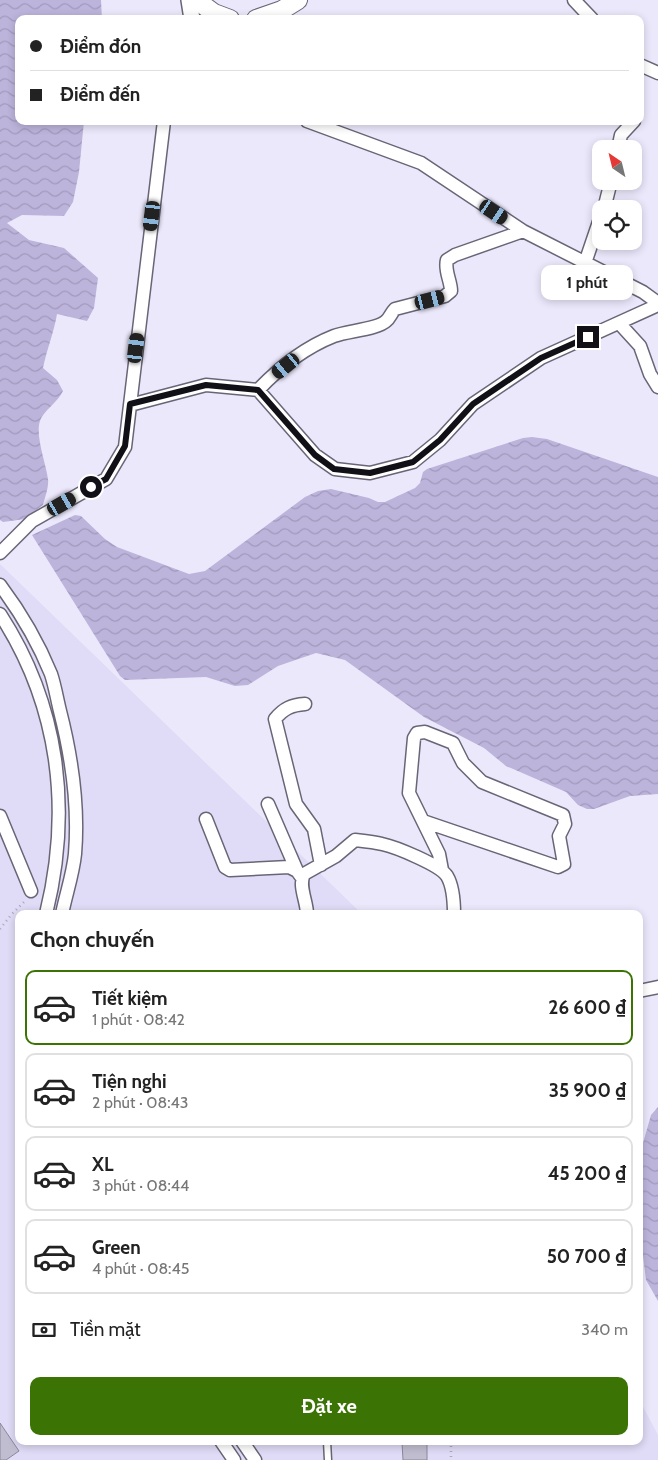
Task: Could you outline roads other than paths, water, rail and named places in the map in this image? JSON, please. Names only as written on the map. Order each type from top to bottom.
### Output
[{"type":"main road","points":[[196,0],[219,15]]},
{"type":"main road","points":[[266,15],[298,0]]},
{"type":"street","points":[[189,0],[191,15]]},
{"type":"street","points":[[574,0],[588,15]]},
{"type":"street","points":[[644,67],[658,73]]},
{"type":"street","points":[[0,553],[32,521],[106,479],[125,446],[164,125]]},
{"type":"street","points":[[130,404],[206,385],[258,390],[315,455],[334,469],[370,473],[413,462],[440,440],[473,404],[541,358],[658,304],[642,292],[523,231],[420,163],[318,125]]},
{"type":"street","points":[[620,140],[621,135],[630,125]]},
{"type":"street","points":[[258,390],[316,344],[336,335],[385,323],[395,309],[445,296],[451,291],[446,265],[447,260],[455,255],[523,231]]},
{"type":"street","points":[[586,263],[592,244]]},
{"type":"street","points":[[620,323],[640,346],[650,374],[658,388]]},
{"type":"street","points":[[0,586],[16,607],[31,632],[52,677],[70,750],[76,822],[74,856],[63,910]]},
{"type":"street","points":[[0,614],[17,641],[33,678],[47,715],[55,751],[59,805],[58,853],[47,910]]},
{"type":"street","points":[[305,704],[290,706],[275,719],[296,804],[314,829],[321,865]]},
{"type":"street","points":[[423,822],[558,868],[564,864],[558,836],[565,824],[563,815],[482,782],[463,763],[453,743],[425,732],[417,733],[414,738],[409,793],[423,822],[439,854],[442,870]]},
{"type":"street","points":[[268,804],[300,874],[306,910]]},
{"type":"street","points":[[0,816],[31,891]]},
{"type":"street","points":[[206,819],[225,867],[230,870],[288,867],[300,874],[304,874],[336,856],[355,840],[382,844],[442,870],[448,876],[454,901],[454,910]]},
{"type":"street","points":[[643,991],[658,987]]},
{"type":"street","points":[[224,1445],[234,1460]]},
{"type":"street","points":[[245,1445],[255,1460]]},
{"type":"lane","points":[[327,1445],[328,1460]]},
{"type":"water","points":[[0,0],[101,0],[102,15],[15,15],[15,125],[84,125],[79,172],[73,202],[64,216],[22,215],[7,223],[29,240],[64,248],[98,278],[94,308],[87,321],[57,314],[43,368],[57,380],[63,391],[40,421],[40,442],[48,479],[43,505],[25,519],[3,522],[0,520]]},
{"type":"water","points":[[523,438],[547,439],[658,477],[658,794],[630,796],[594,809],[587,809],[578,805],[566,792],[506,766],[484,748],[424,717],[345,660],[316,653],[278,666],[248,685],[235,686],[206,677],[125,680],[120,676],[32,535],[75,515],[81,516],[105,539],[117,547],[189,574],[205,571],[305,497],[318,491],[331,489],[378,502],[385,502],[415,488],[420,483],[423,472],[427,469]]},
{"type":"water","points":[[658,1107],[658,1301],[646,1280],[643,1256],[643,1143],[651,1115]]}]
